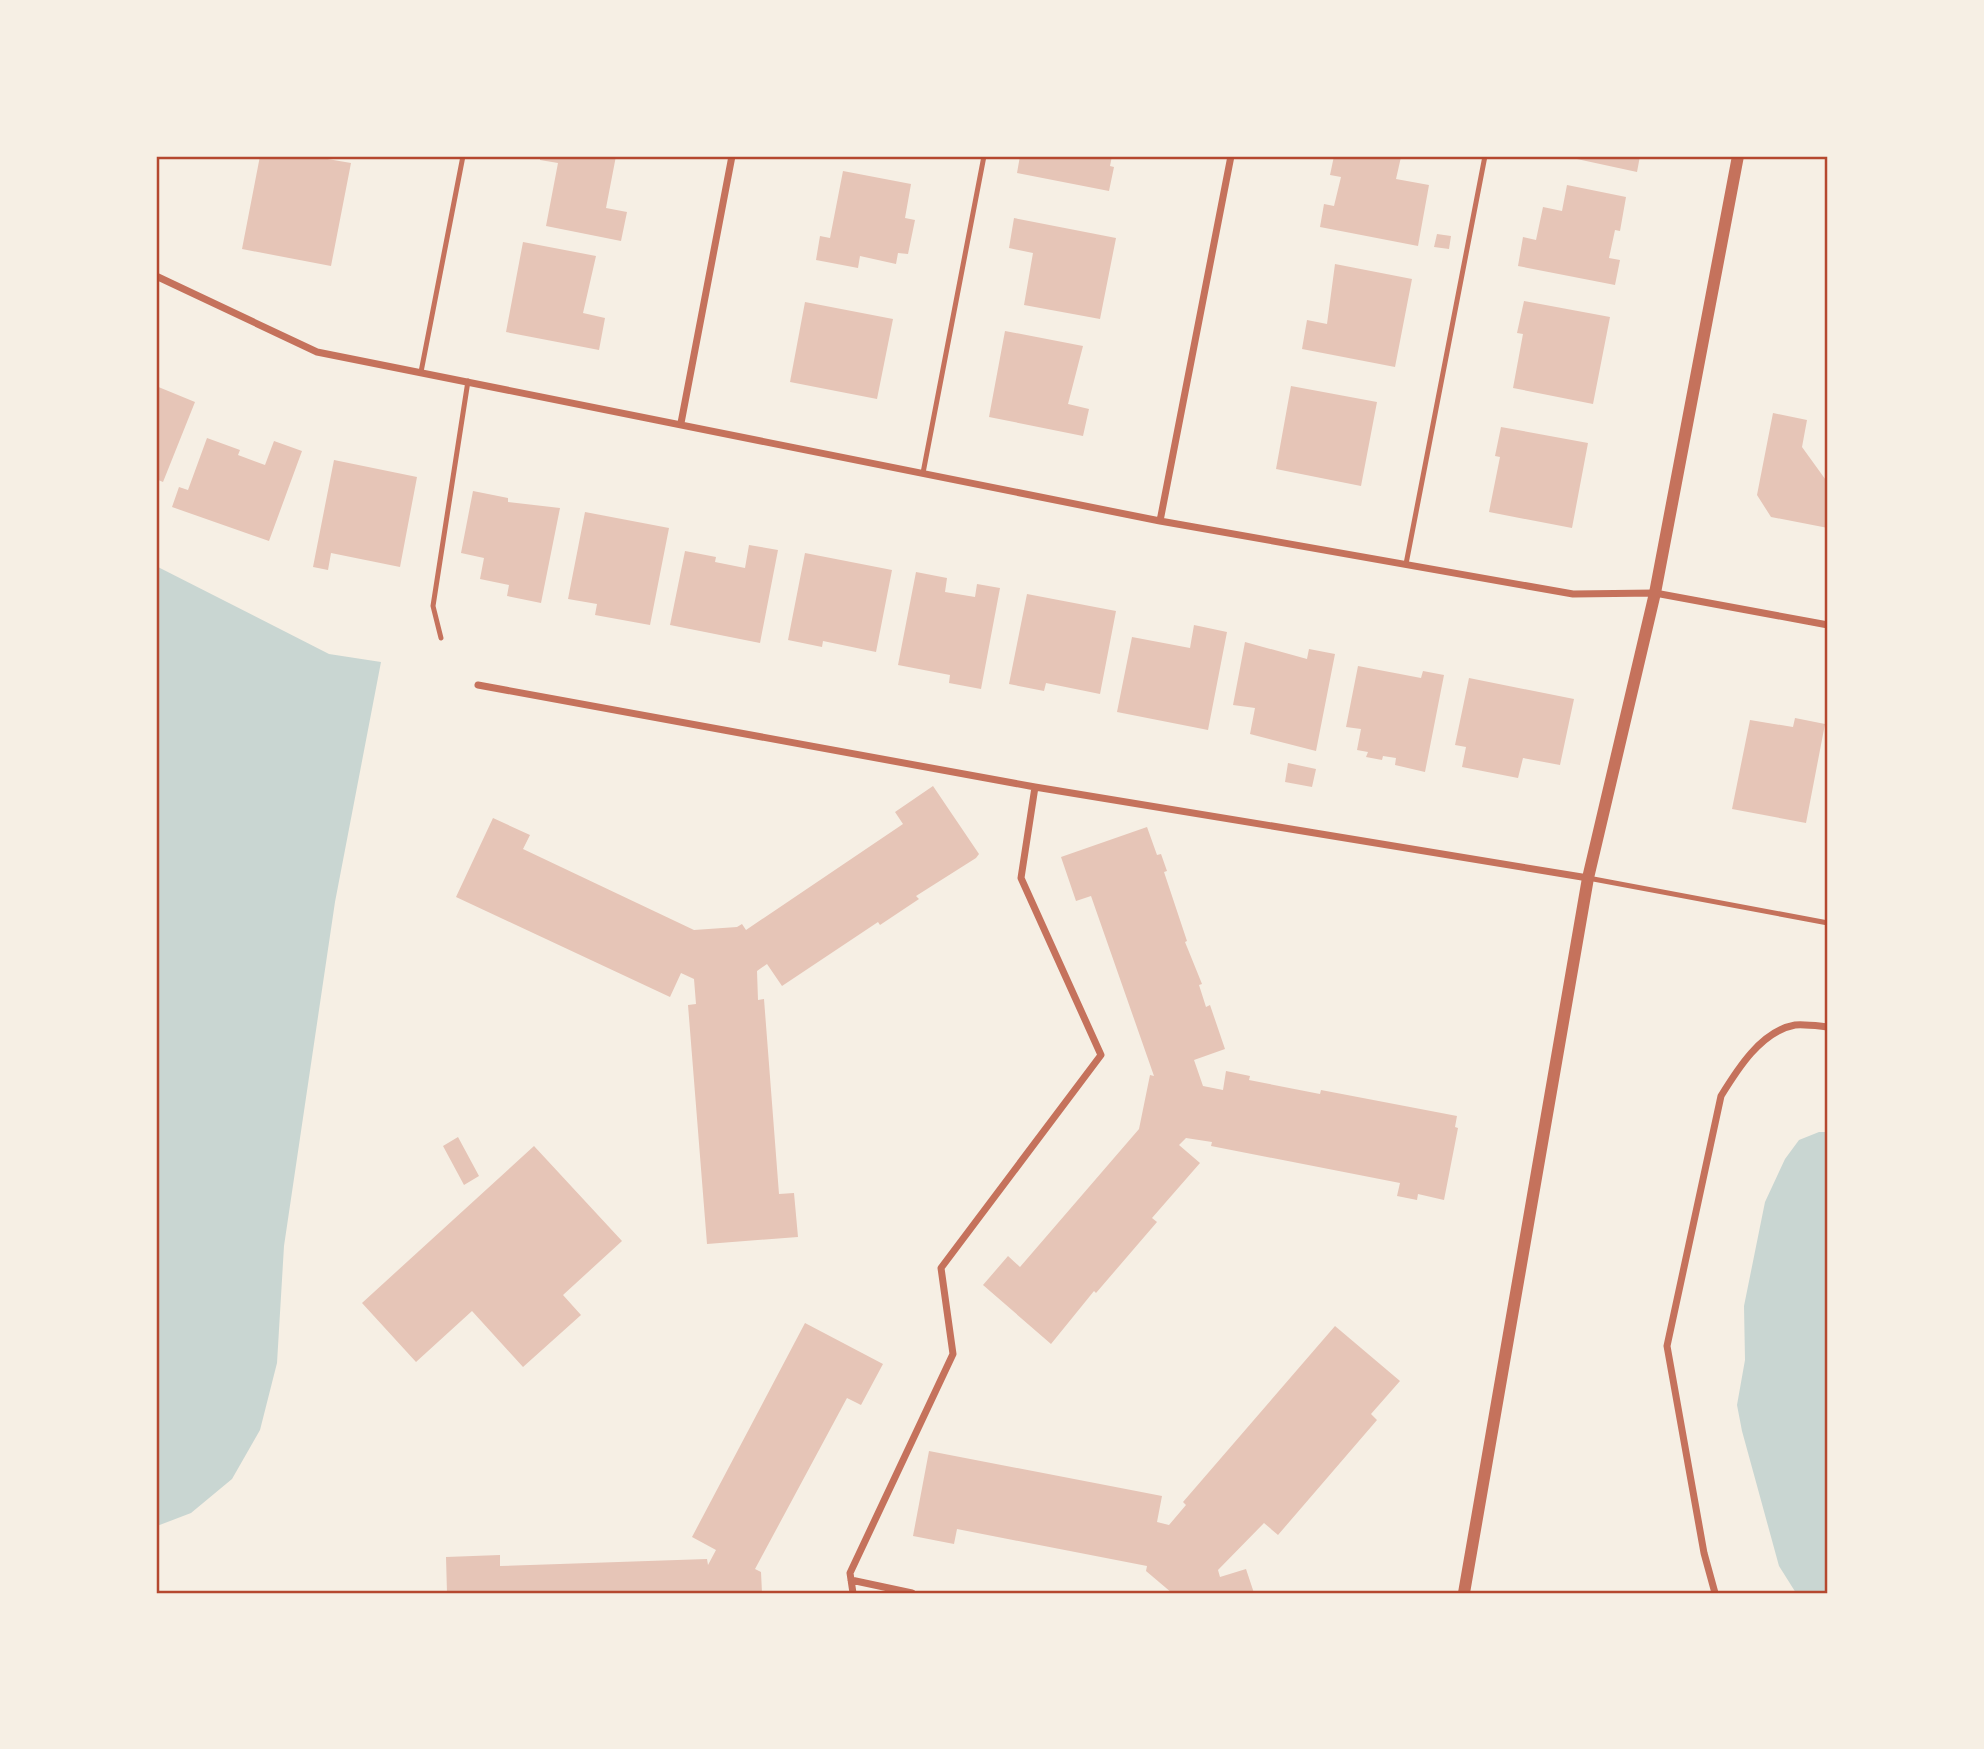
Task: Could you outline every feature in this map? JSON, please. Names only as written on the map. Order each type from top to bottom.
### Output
[{"type":"street","points":[[681,424],[732,156]]},
{"type":"street","points":[[1160,521],[1231,156]]},
{"type":"street","points":[[1464,1593],[1588,878],[1655,593],[1738,156]]},
{"type":"street","points":[[156,276],[317,352],[1160,521],[1573,594],[1655,593],[1828,625]]},
{"type":"street","points":[[478,685],[1035,787],[1588,878]]},
{"type":"street","points":[[853,1593],[850,1573],[953,1354],[941,1268],[1101,1055],[1021,878],[1035,787]]},
{"type":"street","points":[[1715,1593],[1704,1553],[1667,1346],[1721,1096],[1740,1066],[1770,1037],[1794,1026],[1828,1027]]},
{"type":"street","points":[[851,1580],[912,1593]]},
{"type":"lane","points":[[421,372],[463,156]]},
{"type":"lane","points":[[923,473],[984,156]]},
{"type":"lane","points":[[1406,564],[1485,156]]},
{"type":"lane","points":[[441,638],[433,606],[468,382]]},
{"type":"lane","points":[[1588,878],[1828,923]]},
{"type":"shaded area","points":[[156,566],[329,654],[381,662],[335,902],[284,1246],[277,1363],[260,1430],[232,1479],[191,1513],[157,1526]]},
{"type":"shaded area","points":[[1819,1132],[1828,1132],[1828,1593],[1796,1593],[1779,1566],[1737,1405],[1745,1360],[1744,1306],[1765,1202],[1785,1159],[1799,1140]]},
{"type":"building","points":[[260,156],[310,156],[351,163],[331,266],[242,249]]},
{"type":"building","points":[[540,156],[616,156],[606,208],[627,212],[621,241],[546,226],[558,163],[540,160]]},
{"type":"building","points":[[1020,156],[1112,156],[1110,166],[1114,167],[1109,191],[1017,173]]},
{"type":"building","points":[[1334,156],[1401,157],[1396,179],[1429,185],[1418,246],[1320,227],[1324,204],[1334,206],[1341,177],[1330,175]]},
{"type":"building","points":[[1563,156],[1640,156],[1637,172]]},
{"type":"building","points":[[843,171],[911,184],[905,218],[915,220],[908,254],[898,253],[896,264],[860,256],[858,268],[816,260],[820,236],[830,238]]},
{"type":"building","points":[[1567,185],[1626,197],[1620,231],[1615,230],[1609,258],[1620,260],[1615,285],[1518,266],[1523,237],[1536,240],[1543,207],[1562,211]]},
{"type":"building","points":[[1014,218],[1116,238],[1100,319],[1024,305],[1033,253],[1009,248]]},
{"type":"building","points":[[1437,234],[1451,236],[1449,249],[1434,247]]},
{"type":"building","points":[[523,242],[596,256],[583,313],[605,318],[599,350],[506,332]]},
{"type":"building","points":[[1335,264],[1412,279],[1395,367],[1302,349],[1307,320],[1327,324]]},
{"type":"building","points":[[1524,301],[1610,317],[1593,404],[1513,388],[1523,334],[1517,333]]},
{"type":"building","points":[[805,302],[893,319],[877,399],[790,382]]},
{"type":"building","points":[[1005,331],[1083,346],[1068,404],[1089,409],[1083,436],[989,417]]},
{"type":"building","points":[[156,386],[195,402],[163,482],[156,479]]},
{"type":"building","points":[[1291,386],[1377,402],[1361,486],[1276,469]]},
{"type":"building","points":[[1773,413],[1807,420],[1802,447],[1828,483],[1828,528],[1771,517],[1757,495]]},
{"type":"building","points":[[1501,427],[1588,443],[1572,528],[1489,512],[1500,457],[1495,456]]},
{"type":"building","points":[[207,438],[240,450],[238,455],[265,465],[274,441],[302,451],[269,541],[172,507],[179,487],[188,490]]},
{"type":"building","points":[[334,460],[417,477],[400,567],[331,553],[328,570],[313,567]]},
{"type":"building","points":[[473,491],[508,498],[508,502],[560,508],[541,603],[507,596],[509,585],[480,579],[484,558],[461,553]]},
{"type":"building","points":[[585,512],[669,528],[650,625],[595,615],[597,604],[568,599]]},
{"type":"building","points":[[749,545],[778,550],[760,643],[670,625],[685,551],[716,557],[715,562],[745,568]]},
{"type":"building","points":[[805,553],[892,570],[876,652],[823,641],[822,647],[788,640]]},
{"type":"building","points":[[916,572],[947,578],[945,592],[975,597],[977,584],[1000,588],[981,689],[949,683],[950,675],[898,665]]},
{"type":"building","points":[[1027,594],[1116,611],[1100,694],[1046,683],[1044,691],[1009,684]]},
{"type":"building","points":[[1194,625],[1227,632],[1208,730],[1117,712],[1132,637],[1190,648]]},
{"type":"building","points":[[1245,642],[1307,659],[1309,649],[1335,654],[1316,751],[1250,734],[1255,708],[1233,705]]},
{"type":"building","points":[[1358,666],[1421,678],[1423,671],[1444,675],[1425,772],[1395,765],[1396,758],[1383,756],[1382,760],[1366,757],[1368,752],[1357,750],[1361,729],[1346,727]]},
{"type":"building","points":[[1469,678],[1574,699],[1560,765],[1523,758],[1518,778],[1462,767],[1466,747],[1455,745]]},
{"type":"building","points":[[1795,718],[1825,724],[1806,823],[1732,809],[1750,720],[1793,727]]},
{"type":"building","points":[[1288,763],[1316,769],[1312,787],[1285,782]]},
{"type":"building","points":[[933,786],[979,854],[976,858],[916,896],[919,899],[880,925],[878,922],[782,986],[767,964],[757,971],[758,1000],[764,999],[779,1194],[794,1193],[798,1237],[707,1244],[688,1005],[696,1004],[694,979],[681,973],[670,997],[456,897],[493,818],[530,835],[523,849],[694,930],[737,927],[742,924],[746,930],[903,824],[895,812]]},
{"type":"building","points":[[1147,827],[1157,855],[1161,854],[1167,871],[1164,872],[1187,941],[1185,942],[1202,984],[1199,985],[1206,1007],[1210,1005],[1225,1049],[1194,1060],[1203,1086],[1223,1090],[1226,1071],[1250,1076],[1249,1080],[1320,1094],[1321,1090],[1457,1116],[1455,1127],[1458,1128],[1444,1200],[1418,1194],[1417,1200],[1397,1196],[1400,1183],[1211,1146],[1212,1142],[1186,1138],[1179,1145],[1200,1163],[1152,1218],[1157,1222],[1096,1293],[1094,1291],[1051,1344],[983,1285],[1008,1256],[1020,1267],[1139,1129],[1150,1075],[1154,1076],[1091,896],[1076,901],[1061,857]]},
{"type":"building","points":[[458,1137],[479,1176],[464,1185],[443,1146]]},
{"type":"building","points":[[534,1146],[622,1241],[563,1295],[581,1315],[523,1367],[472,1311],[416,1362],[362,1303]]},
{"type":"building","points":[[805,1323],[883,1364],[861,1405],[847,1398],[755,1569],[761,1572],[762,1593],[447,1593],[446,1557],[500,1555],[500,1566],[707,1559],[708,1565],[716,1550],[692,1537]]},
{"type":"building","points":[[1335,1326],[1400,1381],[1371,1414],[1377,1420],[1278,1535],[1264,1523],[1218,1570],[1220,1577],[1246,1569],[1254,1593],[1172,1593],[1146,1571],[1147,1566],[957,1529],[954,1544],[913,1536],[929,1451],[1162,1496],[1157,1522],[1169,1525],[1186,1505],[1183,1502]]}]
